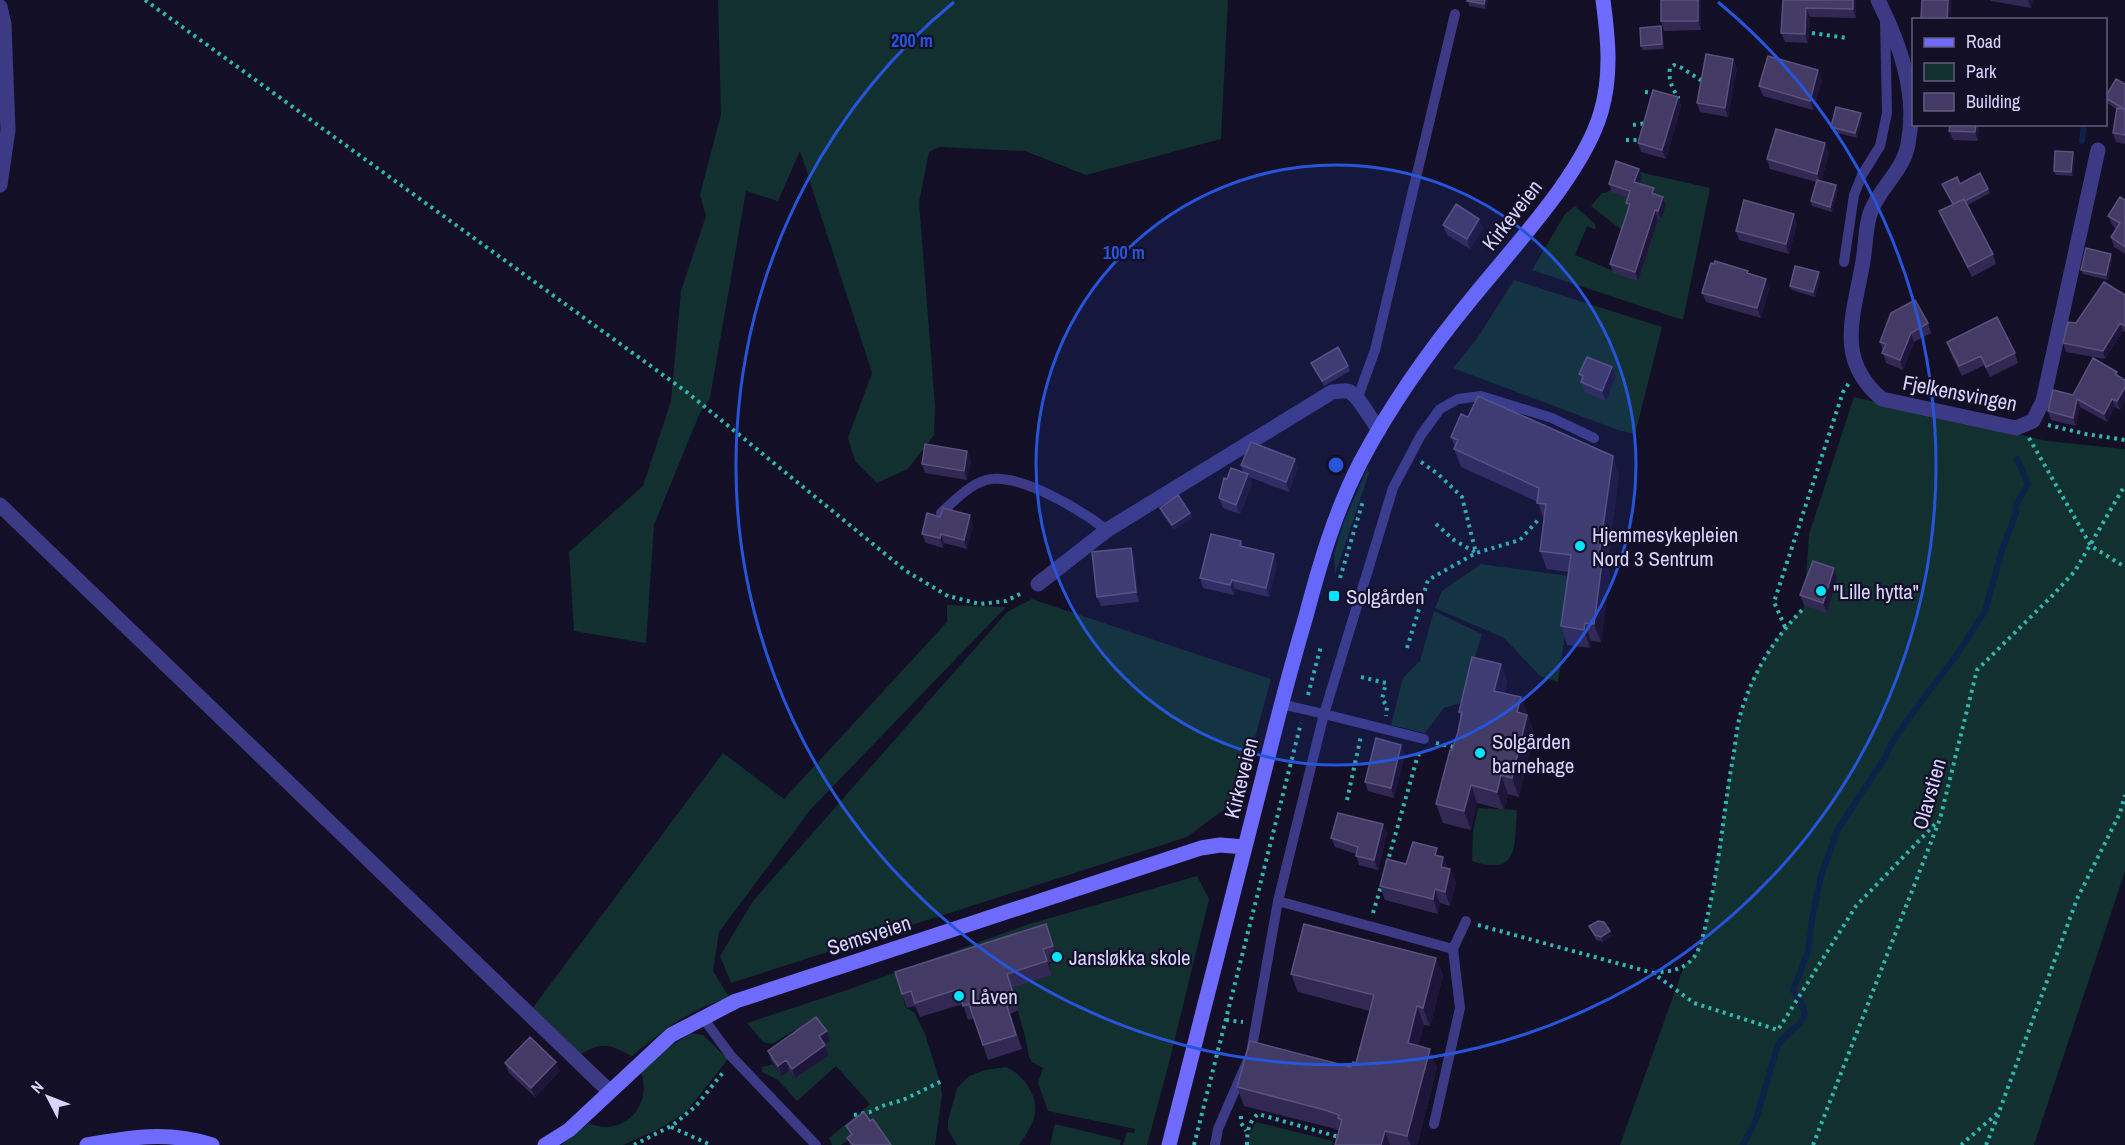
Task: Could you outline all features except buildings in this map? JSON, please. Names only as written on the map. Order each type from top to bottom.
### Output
[{"type":"main road","name":"Kirkeveien","points":[[1169,1145],[1281,704],[1327,539],[1351,481],[1379,430],[1452,323],[1553,198],[1589,142],[1598,122],[1608,85],[1608,47],[1603,0]]},
{"type":"main road","name":"Semsveien","points":[[545,1145],[569,1130],[671,1035],[736,1001],[1201,848],[1220,845],[1245,847]]},
{"type":"main road","points":[[87,1145],[141,1136],[199,1141],[212,1145]]},
{"type":"street","points":[[0,7],[4,24],[8,130],[0,186]]},
{"type":"street","name":"Fjelkensvingen","points":[[1881,7],[1904,61],[1911,112],[1908,146],[1896,173],[1880,192],[1870,213],[1850,339],[1857,369],[1867,386],[1882,399],[2016,428],[2033,422],[2043,402],[2098,150]]},
{"type":"street","points":[[1038,584],[1107,530],[1332,392],[1347,390],[1358,397],[1367,416],[1379,430]]},
{"type":"street","points":[[0,505],[609,1091]]},
{"type":"lane","points":[[1844,262],[1854,195],[1862,175],[1880,146],[1887,113],[1881,7]]},
{"type":"lane","points":[[1358,397],[1375,350],[1455,14]]},
{"type":"lane","points":[[1215,1145],[1218,1129],[1251,1053],[1278,901],[1324,714],[1393,488],[1421,435],[1440,409],[1458,399],[1481,396],[1552,418],[1594,438]]},
{"type":"lane","points":[[941,513],[972,487],[985,480],[995,479],[1017,483],[1057,498],[1107,530]]},
{"type":"lane","points":[[1281,704],[1424,740]]},
{"type":"lane","points":[[1278,901],[1453,949]]},
{"type":"lane","points":[[1434,1124],[1461,1008],[1453,949],[1466,921]]},
{"type":"lane","points":[[703,1018],[731,1056],[816,1145]]},
{"type":"path","points":[[145,0],[688,393],[906,571],[948,596],[980,604],[1006,601],[1038,584]]},
{"type":"path","points":[[1812,33],[1847,38]]},
{"type":"path","points":[[1668,98],[1674,100],[1678,97],[1671,87],[1668,75],[1670,68],[1674,65],[1702,81]]},
{"type":"path","points":[[1645,92],[1662,96]]},
{"type":"path","points":[[1634,124],[1647,123]]},
{"type":"path","points":[[1626,140],[1642,140]]},
{"type":"path","points":[[1785,627],[1774,602],[1843,392],[1857,369]]},
{"type":"path","points":[[2033,422],[2125,440]]},
{"type":"path","points":[[2016,428],[2028,436],[2091,546],[2125,567]]},
{"type":"path","points":[[1411,454],[1438,474],[1462,497],[1476,553]]},
{"type":"path","name":"Olavstien","points":[[1813,1145],[1940,819],[1977,670],[2075,571],[2125,485]]},
{"type":"path","points":[[1340,578],[1365,497]]},
{"type":"path","points":[[1407,648],[1428,580],[1476,553],[1520,540],[1538,520]]},
{"type":"path","points":[[1437,524],[1454,540],[1476,553]]},
{"type":"path","points":[[1653,973],[1679,970],[1694,956],[1704,931],[1713,893],[1729,777],[1741,714],[1754,678],[1773,644],[1785,627],[1804,608]]},
{"type":"path","points":[[1194,1145],[1321,646]]},
{"type":"path","points":[[1361,677],[1386,683],[1382,699],[1387,709]]},
{"type":"path","points":[[1347,800],[1364,724]]},
{"type":"path","points":[[1424,740],[1465,750]]},
{"type":"path","points":[[1387,866],[1418,755],[1426,752],[1430,745],[1424,740]]},
{"type":"path","points":[[1986,1145],[2077,899],[2120,813],[2125,795]]},
{"type":"path","points":[[1466,921],[1653,973],[1694,1003],[1778,1030],[1856,906],[1940,819]]},
{"type":"path","points":[[1370,926],[1384,876]]},
{"type":"path","points":[[634,1145],[671,1126],[696,1106],[726,1070],[731,1056]]},
{"type":"path","points":[[854,1115],[870,1112],[903,1100],[942,1081]]},
{"type":"path","points":[[1961,1145],[1999,1112]]},
{"type":"path","points":[[1247,1145],[1247,1132],[1252,1120],[1258,1114],[1339,1137],[1337,1145]]},
{"type":"path","points":[[671,1126],[711,1145]]},
{"type":"green space","points":[[718,0],[1228,0],[1221,139],[1086,175],[1025,151],[939,147],[929,152],[919,202],[935,406],[934,435],[908,469],[877,483],[855,461],[848,438],[872,373],[800,151],[778,201],[746,191],[710,398],[699,415],[654,525],[646,643],[574,631],[569,552],[643,486],[671,401],[681,291],[706,216],[700,195],[721,114]]},
{"type":"green space","points":[[1635,171],[1710,188],[1683,320],[1532,270],[1565,214],[1575,206],[1595,224],[1596,228],[1587,226],[1575,255],[1619,273],[1644,236],[1619,228],[1591,206],[1602,193],[1606,193]]},
{"type":"green space","points":[[1514,280],[1662,327],[1635,434],[1618,430],[1453,368],[1478,337]]},
{"type":"green space","points":[[1854,397],[2047,441],[2125,449],[2125,871],[2034,1145],[1620,1145],[1684,966],[1694,956],[1704,931],[1713,893],[1729,777],[1741,714],[1753,678],[1773,644],[1785,627],[1804,608],[1809,534]]},
{"type":"green space","points":[[1367,469],[1369,473],[1335,575],[1334,554],[1343,524]]},
{"type":"green space","points":[[1481,564],[1569,576],[1573,581],[1558,682],[1540,676],[1504,638],[1435,608],[1442,591]]},
{"type":"green space","points":[[1032,599],[1271,679],[1238,799],[1187,837],[731,983],[720,956],[753,901],[1007,612]]},
{"type":"green space","points":[[947,605],[1006,607],[810,810],[719,932],[713,971],[729,997],[677,1022],[632,1056],[606,1046],[595,1047],[581,1054],[532,1009],[723,753],[784,799],[947,622]]},
{"type":"green space","points":[[1434,611],[1482,634],[1461,703],[1444,708],[1425,733],[1391,725],[1403,678],[1420,661]]},
{"type":"green space","points":[[1478,808],[1517,810],[1514,846],[1507,861],[1499,865],[1472,861],[1473,831]]},
{"type":"green space","points":[[1197,876],[1209,899],[1147,1145],[1123,1145],[1127,1132],[1134,1133],[1135,1129],[1048,1111],[1038,1083],[1043,1068],[1032,1062],[1029,1057],[1011,988],[1052,975],[1049,964],[1058,960],[1051,938],[900,987],[906,1008],[914,1012],[925,1034],[940,1082],[942,1095],[935,1145],[886,1145],[848,1140],[841,1145],[832,1145],[829,1138],[870,1104],[836,1066],[797,1101],[778,1080],[762,1072],[762,1067],[773,1064],[781,1075],[789,1070],[795,1078],[803,1032],[795,1030],[772,1044],[763,1042],[747,1023],[847,990],[1029,924]]},
{"type":"green space","points":[[691,1033],[703,1035],[728,1059],[686,1112],[659,1129],[623,1145],[561,1145],[589,1123],[602,1127],[613,1126],[633,1115],[643,1095],[644,1083],[640,1070],[655,1056]]},
{"type":"green space","points":[[1006,1067],[1023,1080],[1032,1093],[1035,1114],[1026,1134],[1019,1145],[957,1145],[948,1130],[948,1121],[957,1088],[969,1076],[985,1070]]},
{"type":"green space","points":[[1256,1122],[1333,1141],[1332,1145],[1249,1145],[1249,1135]]},
{"type":"green space","points":[[1055,1124],[1121,1140],[1120,1145],[1050,1145]]},
{"type":"waterway","points":[[2082,141],[2084,126]]},
{"type":"waterway","points":[[1743,1145],[1755,1122],[1778,1045],[1802,1021],[1804,1016],[1804,1010],[1793,990],[1808,952],[1821,876],[1838,829],[1886,756],[1895,738],[1958,653],[1985,611],[2002,550],[2016,513],[2015,507],[2028,484],[2017,459]]},
{"type":"place","name":"Hjemmesykepleien Nord 3 Sentrum","points":[[1580,546]]},
{"type":"place","name":"\"Lille hytta\"","points":[[1821,591]]},
{"type":"place","name":"Solgården","points":[[1334,596]]},
{"type":"place","name":"Solgården barnehage","points":[[1480,753]]},
{"type":"place","name":"Jansløkka skole","points":[[1057,957]]},
{"type":"place","name":"Låven","points":[[959,996]]}]
